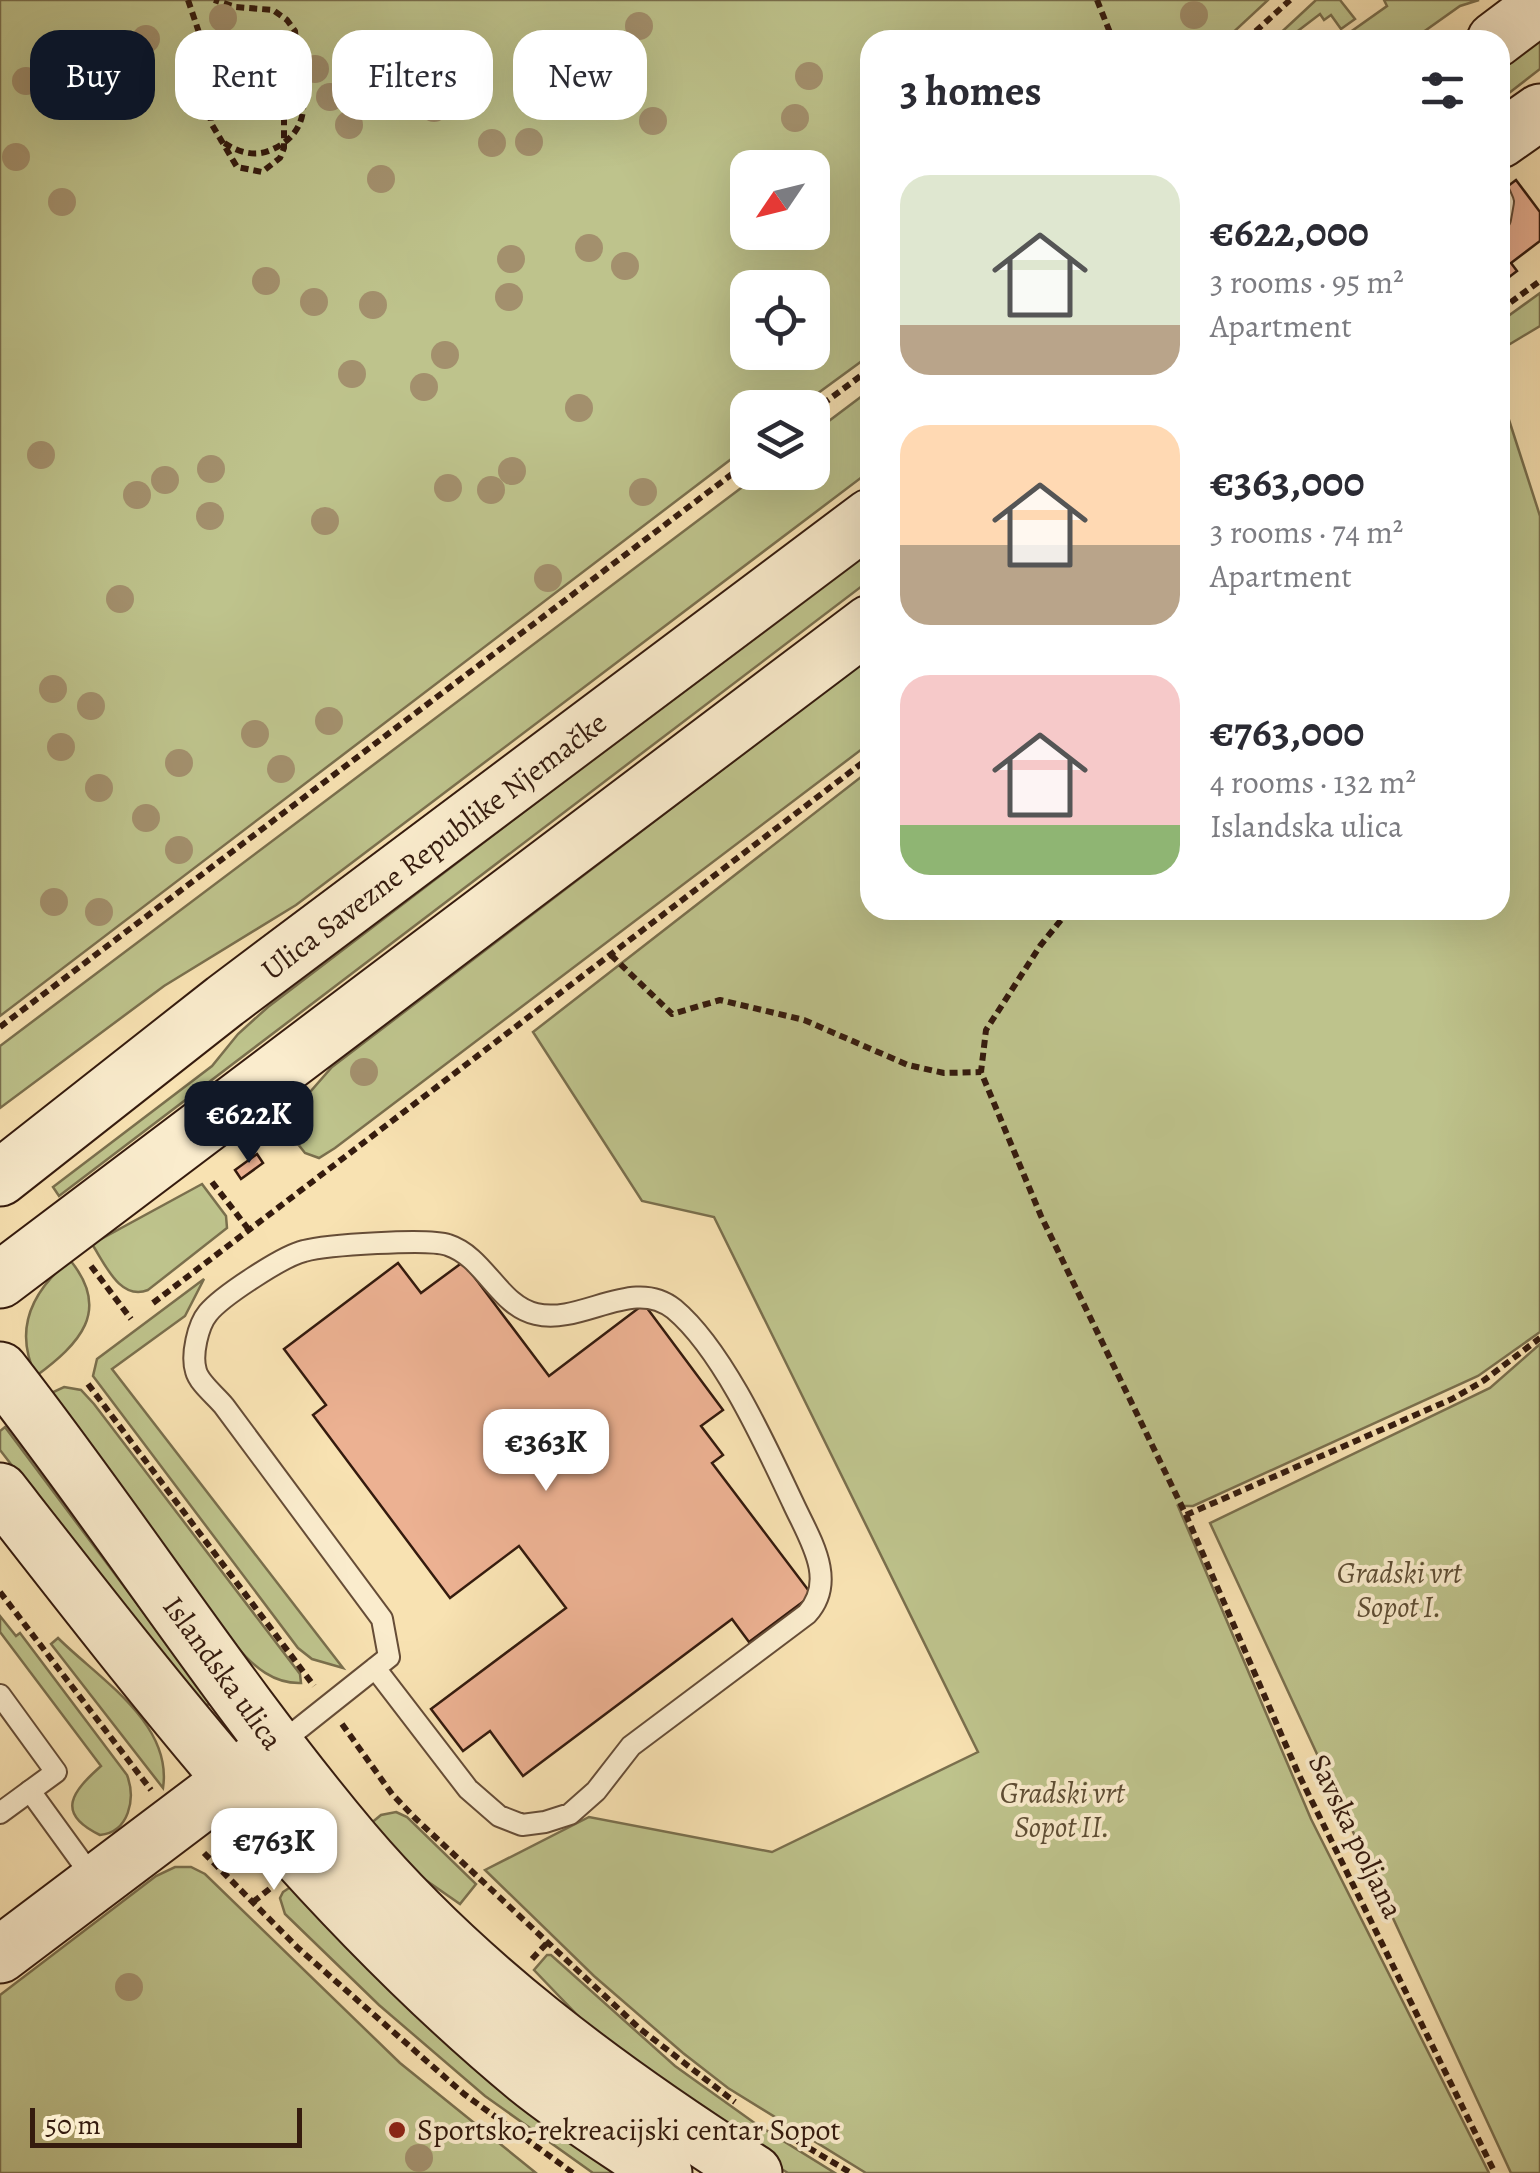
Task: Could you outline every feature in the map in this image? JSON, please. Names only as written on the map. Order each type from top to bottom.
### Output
[{"type":"street","points":[[1508,30],[1540,6]]},
{"type":"street","points":[[1510,133],[1540,112]]},
{"type":"street","name":"Ulica Savezne Republike Njemačke","points":[[0,1178],[225,1002],[860,526]]},
{"type":"street","points":[[0,1280],[860,631]]},
{"type":"street","name":"Islandska ulica","points":[[0,1370],[276,1747],[356,1844],[466,1959],[558,2036],[679,2124],[761,2148]]},
{"type":"street","name":"Islandska ulica","points":[[0,1490],[303,1861],[445,2006],[531,2080],[664,2173]]},
{"type":"street","points":[[0,1954],[276,1747]]},
{"type":"lane","points":[[276,1747],[375,1668],[389,1657],[382,1619],[196,1374],[194,1350],[208,1313],[254,1276],[300,1251],[352,1245],[445,1244],[469,1255],[506,1296],[532,1314],[560,1316],[651,1296],[674,1310],[741,1399],[772,1458],[818,1557],[822,1588],[818,1602],[631,1746],[596,1791],[570,1814],[545,1822],[522,1825],[500,1816],[468,1790],[375,1668]]},
{"type":"lane","points":[[0,1695],[56,1772],[0,1812]]},
{"type":"lane","points":[[30,1790],[96,1882]]},
{"type":"path","points":[[188,0],[198,30]]},
{"type":"path","points":[[214,0],[236,7],[272,10],[287,20],[292,30]]},
{"type":"path","points":[[1097,0],[1109,30]]},
{"type":"path","points":[[1257,30],[1290,0]]},
{"type":"path","points":[[211,120],[237,168],[251,172],[262,172],[280,158],[285,142],[285,120]]},
{"type":"path","points":[[218,139],[244,153],[263,153],[285,142],[301,120]]},
{"type":"path","points":[[1510,303],[1540,281]]},
{"type":"path","points":[[830,399],[860,376]]},
{"type":"path","points":[[0,1028],[730,476]]},
{"type":"path","points":[[153,1303],[860,765]]},
{"type":"path","points":[[611,954],[672,1014],[720,1000],[804,1020],[908,1065],[944,1073],[981,1072],[986,1030],[1061,920]]},
{"type":"path","name":"Savska poljana","points":[[981,1072],[1041,1216],[1186,1514],[1298,1773],[1495,2173]]},
{"type":"path","points":[[212,1182],[249,1230]]},
{"type":"path","points":[[84,1257],[131,1320]]},
{"type":"path","points":[[1186,1514],[1452,1399],[1540,1338]]},
{"type":"path","points":[[88,1384],[309,1679]]},
{"type":"path","points":[[0,1592],[31,1627],[157,1797]]},
{"type":"path","points":[[341,1723],[392,1794],[639,2028],[736,2103]]},
{"type":"path","points":[[197,1845],[298,1948],[464,2094],[573,2173]]},
{"type":"path","points":[[532,1959],[547,1943]]},
{"type":"path","points":[[761,2148],[852,2173]]},
{"type":"green space","points":[[0,0],[1268,0],[1236,30],[860,30],[860,362],[822,390],[730,390],[730,460],[0,1016]]},
{"type":"green space","points":[[1316,0],[1340,0],[1355,19],[1341,29],[1331,15],[1324,20],[1320,14],[1299,30],[1284,30]]},
{"type":"green space","points":[[1384,0],[1479,0],[1460,6],[1426,30],[1353,30],[1387,6]]},
{"type":"green space","points":[[1540,38],[1540,69],[1510,92],[1510,61]]},
{"type":"green space","points":[[1540,293],[1540,326],[1510,344],[1510,315]]},
{"type":"green space","points":[[860,398],[860,479],[296,905],[164,986],[0,1108],[0,1046],[738,490],[830,490],[830,420]]},
{"type":"green space","name":"Gradski vrt Sopot II.","points":[[1510,423],[1540,516],[1540,1332],[1478,1376],[1193,1506],[1178,1506],[1311,1819],[1489,2173],[866,2173],[728,2088],[683,2053],[594,1976],[485,1870],[589,1817],[772,1852],[978,1752],[714,1217],[642,1201],[533,1032],[860,778],[860,920],[1510,920]]},
{"type":"green space","points":[[860,556],[860,588],[59,1196],[53,1187],[212,1066],[238,1034],[268,1007]]},
{"type":"green space","points":[[860,665],[860,751],[319,1158],[305,1153],[282,1124],[332,1067]]},
{"type":"green space","points":[[202,1184],[226,1216],[227,1228],[148,1290],[138,1292],[121,1286],[92,1244]]},
{"type":"green space","points":[[70,1260],[88,1295],[85,1325],[65,1352],[36,1376],[26,1342],[30,1312],[45,1285]]},
{"type":"green space","points":[[204,1279],[185,1316],[112,1369],[343,1668],[312,1659],[298,1648],[93,1376],[97,1359]]},
{"type":"green space","name":"Gradski vrt Sopot I.","points":[[1540,1344],[1540,2173],[1511,2173],[1210,1523],[1490,1388]]},
{"type":"green space","points":[[64,1387],[81,1390],[94,1404],[300,1674],[301,1683],[282,1681],[265,1673],[237,1647],[49,1394]]},
{"type":"green space","points":[[5,1427],[212,1704],[198,1706],[0,1450],[0,1431]]},
{"type":"green space","points":[[0,1616],[16,1636],[20,1633],[127,1775],[131,1794],[128,1813],[110,1833],[100,1835],[77,1818],[73,1810],[76,1793],[101,1766],[0,1632]]},
{"type":"green space","points":[[58,1638],[145,1723],[163,1765],[163,1788],[51,1644]]},
{"type":"green space","points":[[396,1812],[407,1817],[476,1884],[460,1904],[404,1865],[364,1829],[381,1815]]},
{"type":"green space","points":[[175,1867],[191,1867],[205,1874],[400,2063],[536,2173],[0,2173],[0,1995],[156,1876]]},
{"type":"green space","points":[[292,1886],[627,2173],[593,2173],[485,2096],[379,2005],[285,1914],[280,1898]]},
{"type":"green space","points":[[547,1955],[675,2066],[756,2124],[835,2173],[788,2173],[604,2043],[534,1970]]},
{"type":"building","points":[[1516,180],[1540,212],[1540,241],[1511,263],[1517,271],[1510,276],[1510,184]]},
{"type":"building","points":[[257,1154],[263,1163],[241,1179],[235,1170]]},
{"type":"building","points":[[463,1262],[549,1376],[644,1304],[723,1410],[701,1426],[723,1455],[712,1463],[812,1595],[749,1642],[732,1619],[523,1776],[490,1731],[463,1751],[431,1709],[566,1608],[519,1546],[450,1598],[313,1415],[326,1405],[284,1349],[398,1263],[421,1293]]},
{"type":"place","name":"Sportsko-rekreacijski centar Sopot","points":[[397,2130]]}]
